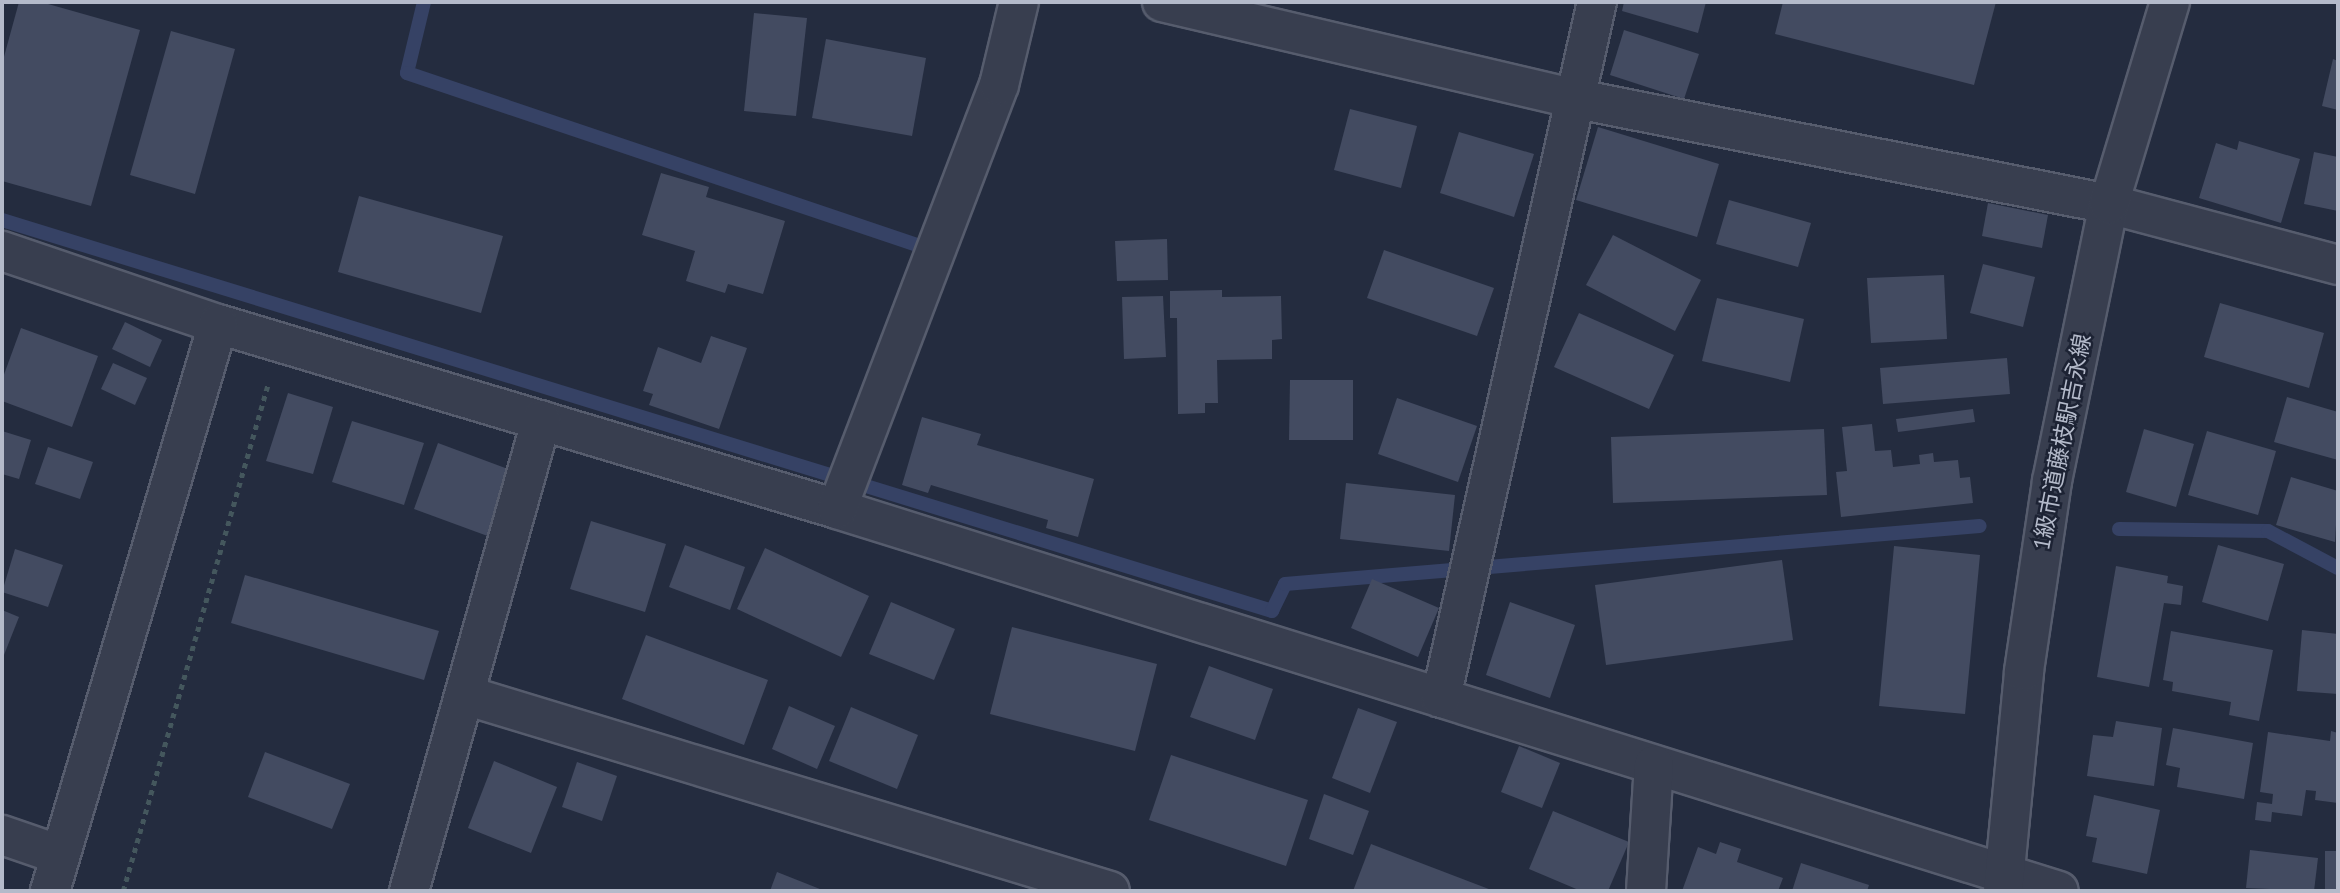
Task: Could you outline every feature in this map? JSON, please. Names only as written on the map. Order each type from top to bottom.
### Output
[{"type":"street","points":[[837,509],[999,85],[1019,2]]},
{"type":"street","points":[[1161,2],[1577,99],[2109,204],[2338,265]]},
{"type":"street","points":[[1441,698],[1597,2]]},
{"type":"street","name":"1級市道藤枝駅吉永線","points":[[2003,883],[2048,505],[2109,204],[2170,2]]},
{"type":"street","points":[[2,251],[218,324],[837,509],[1654,765],[2003,883],[2059,891]]},
{"type":"street","points":[[50,891],[218,324]]},
{"type":"street","points":[[409,891],[541,420]]},
{"type":"street","points":[[465,695],[1110,891]]},
{"type":"street","points":[[1646,891],[1654,765]]},
{"type":"street","points":[[2,835],[60,855]]},
{"type":"path","points":[[123,891],[269,379]]},
{"type":"building","points":[[19,2],[41,2],[140,30],[91,206],[2,181],[2,64]]},
{"type":"building","points":[[1624,2],[1706,2],[1698,33],[1622,11]]},
{"type":"building","points":[[1783,2],[1996,2],[1974,85],[1775,34]]},
{"type":"building","points":[[754,13],[807,18],[796,116],[744,111]]},
{"type":"building","points":[[1624,30],[1699,54],[1684,99],[1610,75]]},
{"type":"building","points":[[171,31],[235,49],[195,194],[130,175]]},
{"type":"building","points":[[826,39],[926,58],[912,136],[812,118]]},
{"type":"building","points":[[2333,59],[2338,61],[2338,110],[2322,106]]},
{"type":"building","points":[[1350,109],[1417,126],[1401,188],[1334,170]]},
{"type":"building","points":[[1598,127],[1719,164],[1697,237],[1576,200]]},
{"type":"building","points":[[1459,132],[1534,154],[1514,217],[1440,193]]},
{"type":"building","points":[[2239,141],[2300,159],[2281,223],[2199,198],[2216,143],[2237,150]]},
{"type":"building","points":[[2314,152],[2338,157],[2338,211],[2304,204]]},
{"type":"building","points":[[661,173],[709,187],[706,197],[785,221],[763,294],[728,284],[725,293],[686,281],[695,251],[642,235]]},
{"type":"building","points":[[359,196],[503,236],[481,313],[338,272]]},
{"type":"building","points":[[1729,200],[1811,223],[1798,267],[1716,244]]},
{"type":"building","points":[[1988,203],[2048,215],[2042,248],[1982,236]]},
{"type":"building","points":[[1613,235],[1701,280],[1675,331],[1586,285]]},
{"type":"building","points":[[1167,239],[1168,280],[1117,281],[1115,241]]},
{"type":"building","points":[[1384,250],[1494,288],[1477,336],[1367,298]]},
{"type":"building","points":[[1983,264],[2035,277],[2023,327],[1970,313]]},
{"type":"building","points":[[1944,275],[1947,339],[1871,343],[1867,278]]},
{"type":"building","points":[[1222,290],[1222,297],[1281,296],[1282,339],[1272,340],[1272,359],[1217,360],[1218,403],[1205,403],[1205,413],[1178,414],[1177,318],[1170,318],[1170,291]]},
{"type":"building","points":[[1163,296],[1166,357],[1124,359],[1122,297]]},
{"type":"building","points":[[1717,298],[1804,319],[1790,382],[1702,361]]},
{"type":"building","points":[[2220,303],[2324,333],[2309,388],[2204,357]]},
{"type":"building","points":[[1579,313],[1674,355],[1649,409],[1554,367]]},
{"type":"building","points":[[125,322],[162,340],[150,367],[112,349]]},
{"type":"building","points":[[21,328],[98,356],[72,427],[2,401],[2,380]]},
{"type":"building","points":[[711,336],[747,348],[719,429],[649,405],[653,394],[643,391],[658,347],[701,363]]},
{"type":"building","points":[[2007,358],[2010,394],[1883,404],[1880,368]]},
{"type":"building","points":[[113,363],[147,378],[135,405],[101,389]]},
{"type":"building","points":[[1290,380],[1353,380],[1353,440],[1289,440]]},
{"type":"building","points":[[288,393],[333,407],[313,474],[266,461]]},
{"type":"building","points":[[2287,397],[2338,412],[2338,460],[2274,442]]},
{"type":"building","points":[[1397,398],[1477,426],[1458,482],[1378,454]]},
{"type":"building","points":[[1973,409],[1975,422],[1898,432],[1896,419]]},
{"type":"building","points":[[922,417],[981,434],[977,445],[1094,479],[1078,537],[1046,528],[1048,520],[931,485],[928,493],[902,485]]},
{"type":"building","points":[[352,421],[424,443],[404,505],[332,482]]},
{"type":"building","points":[[1872,424],[1875,451],[1891,450],[1893,467],[1920,464],[1919,455],[1933,453],[1934,462],[1958,460],[1960,478],[1970,477],[1973,503],[1841,517],[1836,472],[1847,471],[1842,427]]},
{"type":"building","points":[[1824,429],[1827,495],[1613,503],[1611,437]]},
{"type":"building","points":[[2144,429],[2194,444],[2176,507],[2126,492]]},
{"type":"building","points":[[2,431],[31,440],[19,479],[2,474]]},
{"type":"building","points":[[2207,431],[2276,451],[2258,515],[2188,495]]},
{"type":"building","points":[[438,443],[516,472],[493,538],[414,509]]},
{"type":"building","points":[[48,447],[93,462],[80,499],[35,484]]},
{"type":"building","points":[[2291,477],[2338,491],[2335,542],[2276,525]]},
{"type":"building","points":[[1346,483],[1455,495],[1449,551],[1340,539]]},
{"type":"building","points":[[591,521],[666,544],[645,612],[570,589]]},
{"type":"building","points":[[685,545],[745,567],[730,610],[669,587]]},
{"type":"building","points":[[2218,545],[2284,564],[2268,621],[2202,602]]},
{"type":"building","points":[[1894,546],[1980,555],[1965,714],[1879,706]]},
{"type":"building","points":[[765,548],[869,596],[841,657],[737,609]]},
{"type":"building","points":[[15,549],[63,565],[48,607],[2,592]]},
{"type":"building","points":[[1782,560],[1793,640],[1606,665],[1595,585]]},
{"type":"building","points":[[2116,566],[2168,576],[2167,583],[2183,586],[2181,605],[2164,603],[2149,687],[2097,677]]},
{"type":"building","points":[[245,575],[439,631],[424,680],[231,623]]},
{"type":"building","points":[[1372,579],[1439,608],[1418,657],[1351,628]]},
{"type":"building","points":[[891,602],[955,629],[934,680],[869,654]]},
{"type":"building","points":[[1510,602],[1575,625],[1550,698],[1486,675]]},
{"type":"building","points":[[2,610],[19,617],[2,660]]},
{"type":"building","points":[[1012,627],[1157,664],[1135,751],[990,714]]},
{"type":"building","points":[[2302,630],[2338,634],[2338,694],[2297,691]]},
{"type":"building","points":[[2171,631],[2273,650],[2259,721],[2229,715],[2231,702],[2172,691],[2173,682],[2163,680]]},
{"type":"building","points":[[646,635],[768,680],[744,745],[622,699]]},
{"type":"building","points":[[1209,666],[1273,689],[1255,740],[1190,717]]},
{"type":"building","points":[[789,706],[835,726],[817,769],[772,749]]},
{"type":"building","points":[[851,707],[918,735],[897,789],[829,761]]},
{"type":"building","points":[[1358,708],[1397,722],[1370,793],[1332,778]]},
{"type":"building","points":[[2116,721],[2162,728],[2154,786],[2087,776],[2093,735],[2113,737]]},
{"type":"building","points":[[2173,728],[2253,743],[2244,799],[2177,787],[2180,768],[2166,765]]},
{"type":"building","points":[[2331,731],[2338,733],[2338,803],[2315,800],[2316,791],[2306,790],[2302,816],[2272,812],[2271,822],[2255,820],[2257,802],[2272,804],[2273,794],[2260,792],[2268,732],[2330,741]]},
{"type":"building","points":[[1519,746],[1560,763],[1542,808],[1501,792]]},
{"type":"building","points":[[265,752],[350,784],[332,829],[248,797]]},
{"type":"building","points":[[1171,755],[1308,800],[1286,866],[1149,820]]},
{"type":"building","points":[[494,761],[557,787],[531,853],[468,828]]},
{"type":"building","points":[[577,762],[617,776],[602,821],[562,807]]},
{"type":"building","points":[[1324,794],[1369,811],[1353,855],[1309,839]]},
{"type":"building","points":[[2094,795],[2160,810],[2147,874],[2092,862],[2097,838],[2086,836]]},
{"type":"building","points":[[1553,811],[1629,842],[1608,891],[1581,891],[1529,869]]},
{"type":"building","points":[[1720,842],[1741,849],[1737,862],[1783,878],[1778,891],[1682,891],[1698,847],[1716,854]]},
{"type":"building","points":[[1371,844],[1494,891],[1353,891]]},
{"type":"building","points":[[2250,850],[2318,858],[2314,891],[2246,888]]},
{"type":"building","points":[[2325,851],[2338,851],[2338,891],[2325,891]]},
{"type":"building","points":[[1801,863],[1869,885],[1867,891],[1792,891]]},
{"type":"building","points":[[777,872],[825,891],[770,891]]},
{"type":"waterway","points":[[424,2],[407,73],[920,246]]},
{"type":"waterway","points":[[2,220],[1272,611],[1285,584],[1980,526]]},
{"type":"waterway","points":[[2119,529],[2268,531],[2338,568]]}]
